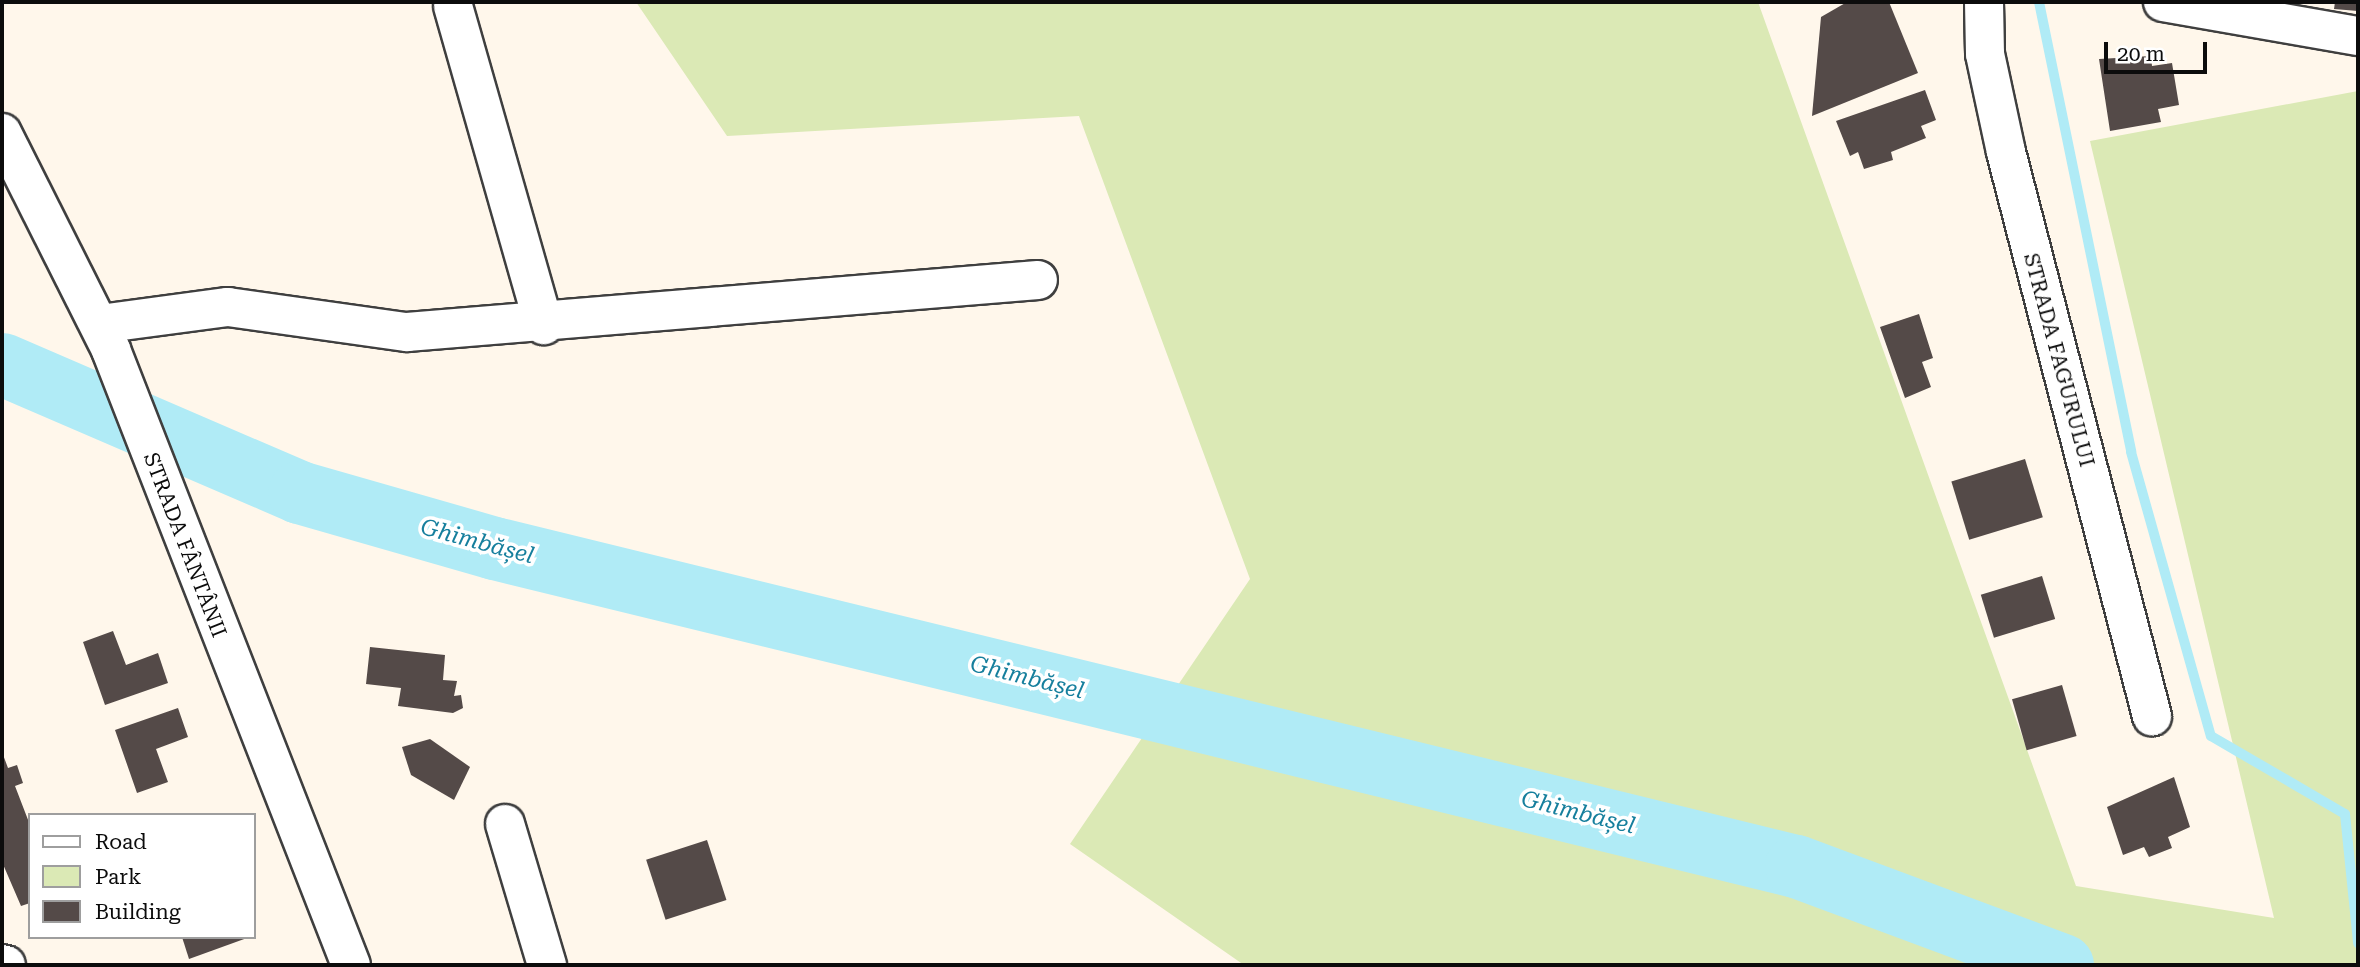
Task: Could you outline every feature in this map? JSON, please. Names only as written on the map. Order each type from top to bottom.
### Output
[{"type":"street","name":"STRADA FAGURULUI","points":[[1984,2],[1985,54],[2006,152],[2152,716]]},
{"type":"street","points":[[2163,2],[2358,36]]},
{"type":"street","points":[[453,6],[544,324]]},
{"type":"street","name":"STRADA FÂNTÂNII","points":[[2,133],[105,337],[351,965]]},
{"type":"street","points":[[105,337],[229,307],[407,332],[544,324],[1038,280]]},
{"type":"street","points":[[505,824],[547,965]]},
{"type":"green space","points":[[636,2],[1758,2],[2076,886],[2274,918],[2090,141],[2358,91],[2358,965],[1244,965],[1070,844],[1250,579],[1079,116],[727,136]]},
{"type":"building","points":[[1847,2],[1889,2],[1918,73],[1812,116],[1821,17]]},
{"type":"building","points":[[2335,2],[2358,2],[2358,11],[2334,9]]},
{"type":"building","points":[[2151,56],[2152,66],[2172,63],[2179,105],[2158,109],[2161,122],[2110,131],[2099,59]]},
{"type":"building","points":[[1925,90],[1936,120],[1921,126],[1926,138],[1891,152],[1893,160],[1864,169],[1858,152],[1850,156],[1836,121]]},
{"type":"building","points":[[1919,314],[1933,358],[1922,362],[1931,387],[1905,398],[1880,327]]},
{"type":"building","points":[[2025,459],[2043,517],[1969,540],[1951,482]]},
{"type":"building","points":[[2042,576],[2055,619],[1994,638],[1981,595]]},
{"type":"building","points":[[113,631],[126,665],[158,653],[168,683],[105,705],[83,642]]},
{"type":"building","points":[[370,647],[445,655],[443,680],[457,681],[454,696],[461,695],[463,708],[453,713],[398,706],[401,688],[366,684]]},
{"type":"building","points":[[2062,685],[2077,736],[2027,750],[2012,699]]},
{"type":"building","points":[[178,708],[188,737],[156,749],[168,782],[137,793],[115,730]]},
{"type":"building","points":[[430,739],[470,767],[454,800],[411,775],[402,747]]},
{"type":"building","points":[[2,752],[8,768],[17,765],[23,783],[15,786],[28,820],[28,904],[21,906],[2,862]]},
{"type":"building","points":[[2174,777],[2190,827],[2168,837],[2172,848],[2149,857],[2144,847],[2123,855],[2107,807]]},
{"type":"building","points":[[707,840],[726,900],[666,920],[646,860]]},
{"type":"building","points":[[183,939],[244,939],[189,959]]},
{"type":"waterway","points":[[2039,2],[2131,452],[2211,736],[2345,814],[2358,943]]},
{"type":"waterway","name":"Ghimbășel","points":[[2,364],[299,492],[494,548],[1796,866],[2062,965]]}]
